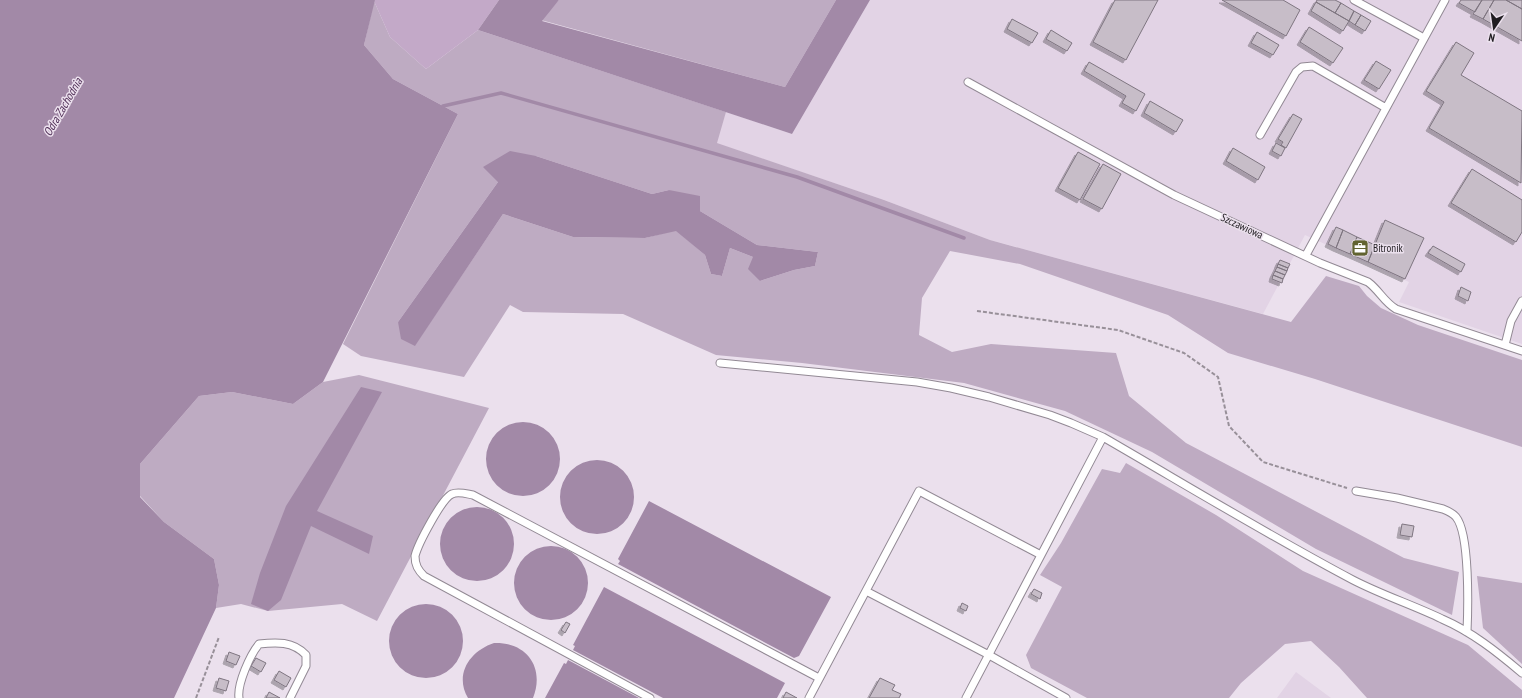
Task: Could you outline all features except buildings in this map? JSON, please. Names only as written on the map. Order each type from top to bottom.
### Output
[{"type":"lane","points":[[1354,0],[1424,38]]},
{"type":"lane","points":[[1306,256],[1445,0]]},
{"type":"lane","points":[[1260,135],[1296,72],[1302,67],[1313,66],[1386,108]]},
{"type":"lane","name":"Szczawiowa","points":[[968,82],[1174,195],[1306,256],[1368,282],[1379,292],[1388,305],[1396,309],[1522,351]]},
{"type":"lane","points":[[1505,345],[1511,321],[1522,301]]},
{"type":"lane","points":[[720,364],[917,382],[989,397],[1050,415],[1103,437],[1355,581],[1443,619],[1468,632],[1489,646],[1522,673]]},
{"type":"lane","points":[[966,698],[1103,437]]},
{"type":"lane","points":[[1356,490],[1443,509],[1456,517],[1460,525],[1463,540],[1469,593],[1468,632]]},
{"type":"lane","points":[[809,698],[919,491],[1041,554]]},
{"type":"lane","points":[[650,698],[424,576],[418,570],[415,563],[415,556],[443,501],[453,493],[473,495],[819,678]]},
{"type":"lane","points":[[866,591],[1066,698]]},
{"type":"lane","points":[[239,698],[238,694],[251,654],[259,644],[275,642],[290,644],[301,649],[306,655],[306,666],[290,698]]},
{"type":"path","points":[[977,311],[1118,330],[1184,353],[1218,377],[1229,426],[1263,462],[1356,490]]},
{"type":"path","points":[[196,698],[219,637]]},
{"type":"shaded area","points":[[499,0],[478,30],[426,69],[390,37],[374,1]]},
{"type":"shaded area","points":[[559,0],[836,0],[785,87],[541,20]]},
{"type":"shaded area","points":[[870,0],[1522,0],[1522,344],[1399,302],[1409,282],[1305,235],[1263,314],[990,240],[884,200],[716,143],[726,112],[792,134]]},
{"type":"shaded area","points":[[374,1],[390,37],[426,69],[478,30],[726,112],[717,143],[884,200],[990,240],[1291,322],[1326,276],[1359,286],[1367,296],[1381,308],[1418,325],[1522,360],[1522,447],[1315,379],[1228,353],[1168,315],[1020,264],[950,251],[922,298],[919,335],[952,352],[991,344],[1116,353],[1129,396],[1186,443],[1404,558],[1459,572],[1452,615],[1316,549],[1152,452],[1065,411],[964,383],[802,363],[716,355],[623,314],[523,312],[510,305],[464,377],[361,356],[343,344],[458,114],[393,79],[364,45]],"holes":[[[536,156],[652,194],[669,190],[700,211],[757,245],[818,252],[815,266],[794,270],[760,281],[753,257],[730,248],[722,276],[711,274],[705,255],[676,230],[645,238],[573,237],[503,214],[415,345],[398,322],[498,182]]]},
{"type":"shaded area","points":[[359,375],[489,408],[377,621],[342,604],[268,611],[241,604],[216,608],[219,585],[214,559],[164,522],[140,496],[140,464],[199,396],[232,392],[293,404],[323,382]]},
{"type":"shaded area","points":[[1126,463],[1216,515],[1303,571],[1468,645],[1522,690],[1522,698],[1367,698],[1339,667],[1311,641],[1285,644],[1241,683],[1229,698],[1087,698],[1031,668],[1026,655],[1062,587],[1040,575],[1061,543],[1102,469],[1120,473]]},
{"type":"shaded area","points":[[1477,576],[1522,583],[1522,664],[1483,628]]},
{"type":"shaded area","points":[[1296,672],[1331,698],[1277,698]]},
{"type":"water","name":"Odra Zachodnia","points":[[0,0],[375,0],[364,45],[393,79],[458,114],[323,382],[293,404],[232,392],[199,396],[140,464],[140,497],[164,522],[214,559],[219,585],[216,608],[174,698],[0,698]]},
{"type":"water","points":[[499,0],[559,0],[542,21],[785,87],[836,0],[870,0],[792,134],[478,30]]},
{"type":"water","points":[[510,151],[536,156],[652,194],[669,190],[700,196],[700,211],[757,245],[818,252],[815,266],[794,270],[760,281],[748,269],[753,257],[730,248],[722,276],[711,274],[705,255],[676,231],[645,238],[573,237],[503,214],[415,346],[401,339],[398,322],[498,182],[483,167]]},
{"type":"water","points":[[361,387],[382,392],[317,511],[373,536],[369,554],[311,526],[281,600],[268,611],[251,604],[260,573],[286,506]]},
{"type":"water","points":[[523,422],[544,428],[554,438],[560,459],[554,480],[544,490],[523,496],[502,490],[492,480],[486,459],[492,438],[502,428]]},
{"type":"water","points":[[597,460],[618,466],[628,476],[634,497],[628,518],[618,528],[597,534],[576,528],[566,518],[560,497],[566,476],[576,466]]},
{"type":"water","points":[[649,501],[831,597],[799,656],[794,658],[618,564],[620,561],[618,559]]},
{"type":"water","points":[[477,507],[498,513],[508,523],[514,544],[508,565],[498,575],[477,581],[456,575],[446,565],[440,544],[446,523],[456,513]]},
{"type":"water","points":[[551,546],[572,552],[582,562],[588,583],[582,604],[572,614],[551,620],[530,614],[520,604],[514,583],[520,562],[530,552]]},
{"type":"water","points":[[604,587],[785,683],[777,698],[663,698],[573,650],[575,646],[573,645]]},
{"type":"water","points":[[419,604],[433,604],[447,610],[457,620],[463,634],[463,648],[457,662],[447,672],[433,678],[419,678],[405,672],[395,662],[389,648],[389,634],[395,620],[405,610]]},
{"type":"water","points":[[494,643],[516,647],[524,652],[530,659],[535,667],[537,677],[533,698],[468,698],[464,689],[463,680],[467,664],[478,652]]},
{"type":"water","points":[[568,660],[639,698],[545,698],[564,663],[566,664]]},
{"type":"waterway","points":[[443,106],[501,93],[797,177],[964,238]]},
{"type":"place","name":"Bitronik","points":[[1360,248]]}]
